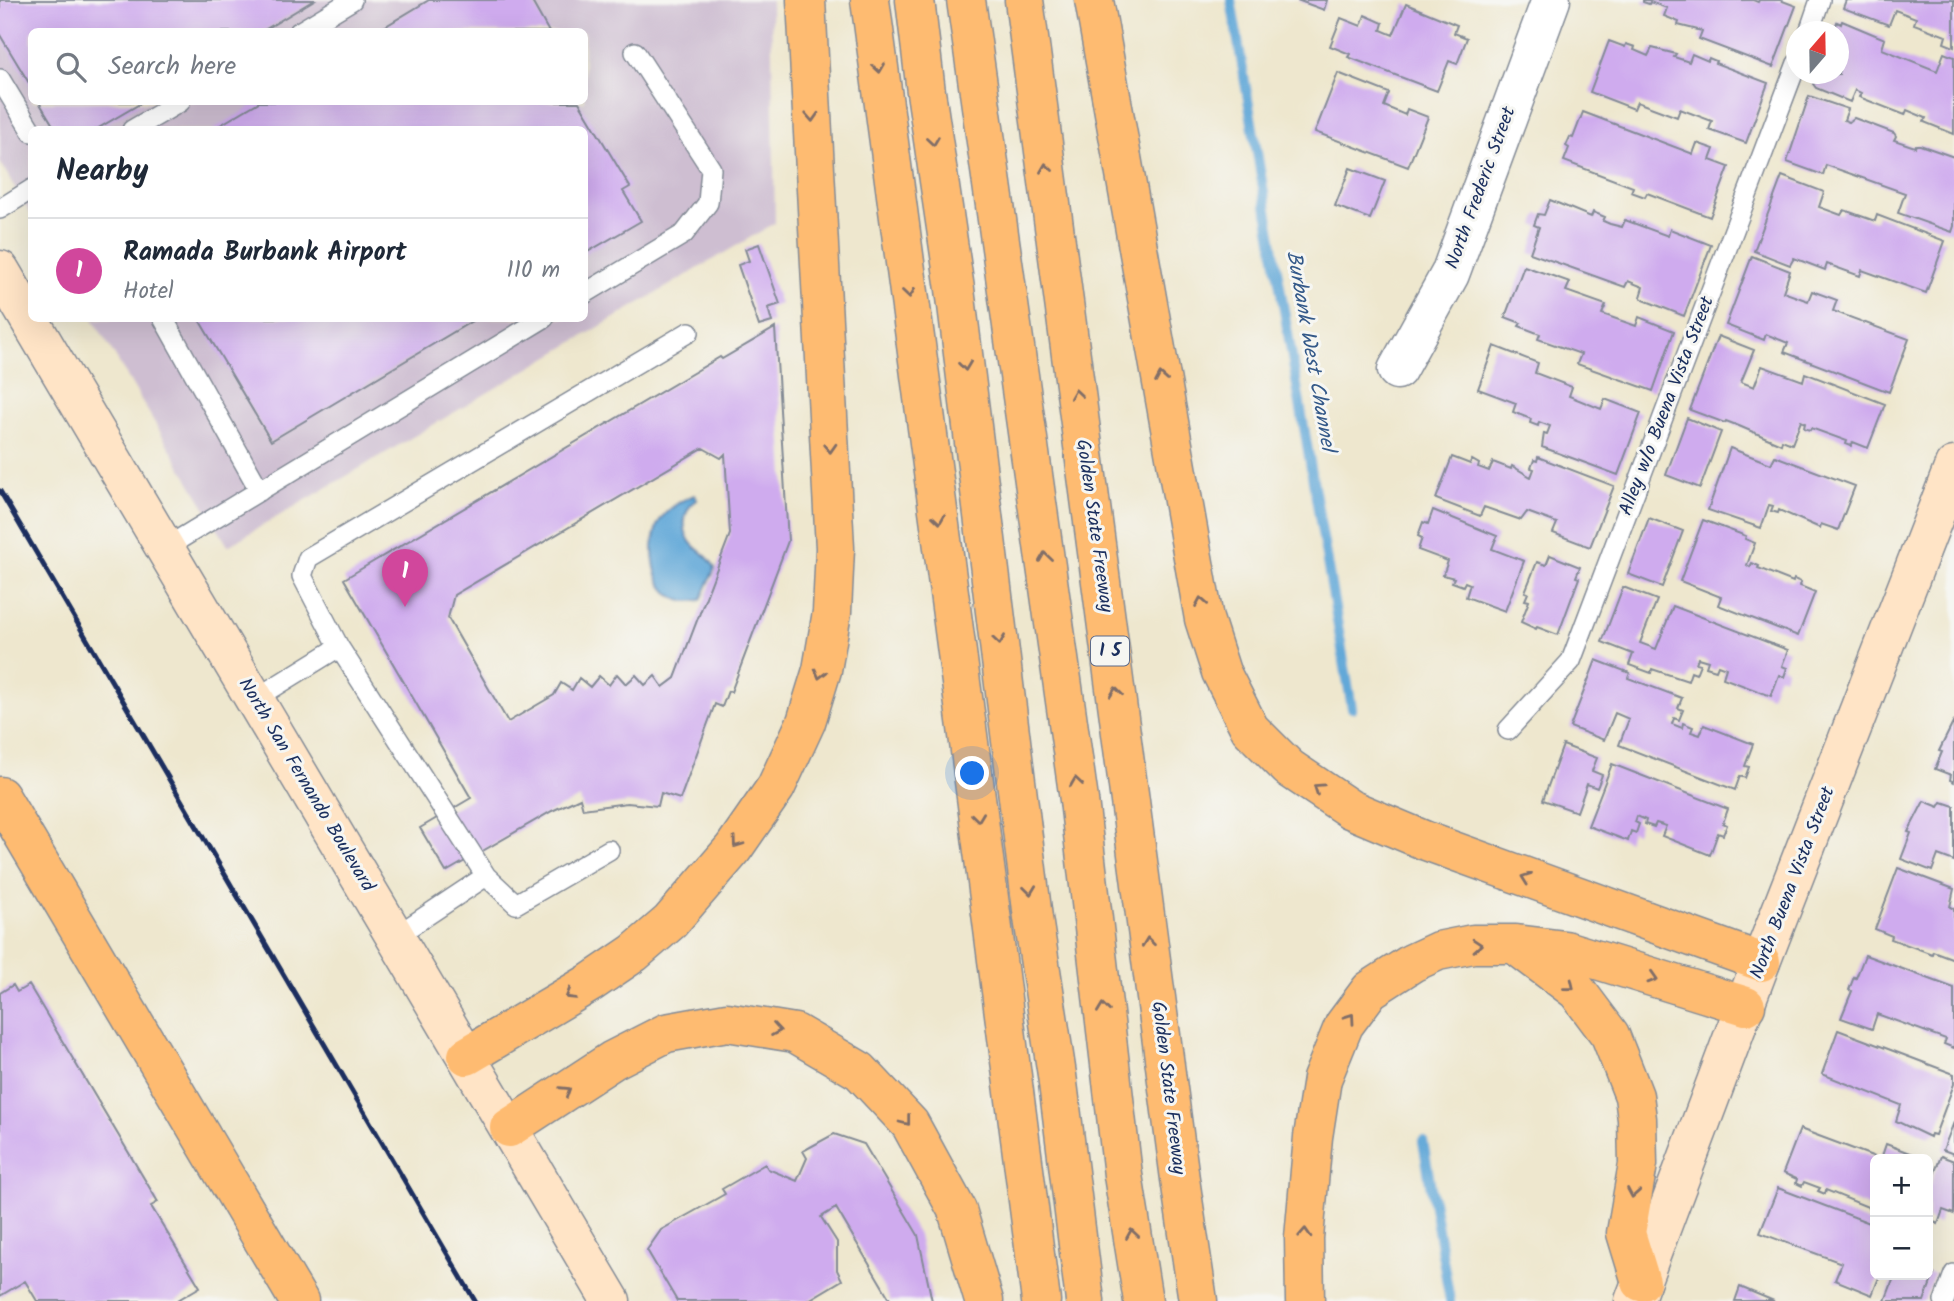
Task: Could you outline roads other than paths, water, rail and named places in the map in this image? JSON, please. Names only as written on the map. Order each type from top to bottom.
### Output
[{"type":"main road","points":[[467,1056],[590,983],[634,953],[670,922],[733,849],[776,787],[806,722],[822,670],[832,612],[835,548],[806,0]]},
{"type":"main road","points":[[870,0],[1041,1301]]},
{"type":"main road","points":[[915,0],[955,289],[1033,918],[1057,1075],[1085,1301]]},
{"type":"main road","points":[[966,0],[1079,800],[1122,1162],[1143,1301]]},
{"type":"main road","name":"Golden State Freeway","points":[[1024,0],[1198,1301]]},
{"type":"main road","points":[[1094,0],[1204,618],[1221,672],[1251,729],[1289,768],[1350,809],[1439,846],[1761,962]]},
{"type":"main road","name":"North San Fernando Boulevard","points":[[0,270],[27,307]]},
{"type":"main road","name":"North San Fernando Boulevard","points":[[36,322],[165,548],[611,1301]]},
{"type":"main road","name":"North Buena Vista Street","points":[[1638,1292],[1761,962],[1954,466]]},
{"type":"main road","points":[[0,796],[296,1298]]},
{"type":"main road","points":[[1305,1301],[1304,1238],[1322,1079],[1344,1025],[1370,990],[1412,963],[1438,951],[1473,944],[1516,944],[1565,950],[1746,1006]]},
{"type":"main road","points":[[1516,944],[1577,991],[1610,1035],[1634,1096],[1638,1164],[1626,1233],[1638,1292]]},
{"type":"main road","points":[[509,1128],[613,1060],[666,1033],[727,1022],[795,1033],[860,1071],[910,1124],[957,1210],[984,1301]]},
{"type":"street","name":"North Frederic Street","points":[[1397,370],[1450,274],[1551,0]]},
{"type":"lane","points":[[306,28],[352,0]]},
{"type":"lane","points":[[1813,21],[1820,0]]},
{"type":"lane","points":[[588,292],[684,234],[708,203],[711,169],[635,52]]},
{"type":"lane","points":[[0,79],[28,126]]},
{"type":"lane","name":"Alley w/o Buena Vista Street","points":[[1507,730],[1572,661],[1789,84]]},
{"type":"lane","points":[[139,126],[175,105]]},
{"type":"lane","points":[[0,209],[28,192]]},
{"type":"lane","points":[[165,322],[260,491]]},
{"type":"lane","points":[[165,548],[537,322]]},
{"type":"lane","points":[[609,850],[516,904],[486,876],[339,647],[302,576],[308,558],[689,331]]},
{"type":"lane","points":[[255,699],[339,647]]},
{"type":"lane","points":[[396,936],[486,876]]},
{"type":"lane","points":[[1944,1301],[1954,1274]]},
{"type":"water","points":[[695,495],[697,500],[687,512],[685,529],[692,544],[715,568],[701,600],[684,601],[663,587],[655,568],[653,546],[657,526],[668,511]]},
{"type":"waterway","name":"Burbank West Channel","points":[[1231,0],[1352,708]]},
{"type":"waterway","name":"Burbank West Channel","points":[[1423,1141],[1450,1301]]},
{"type":"railway","points":[[0,491],[475,1301]]},
{"type":"place","name":"Ramada Burbank Airport","points":[[405,607]]}]
